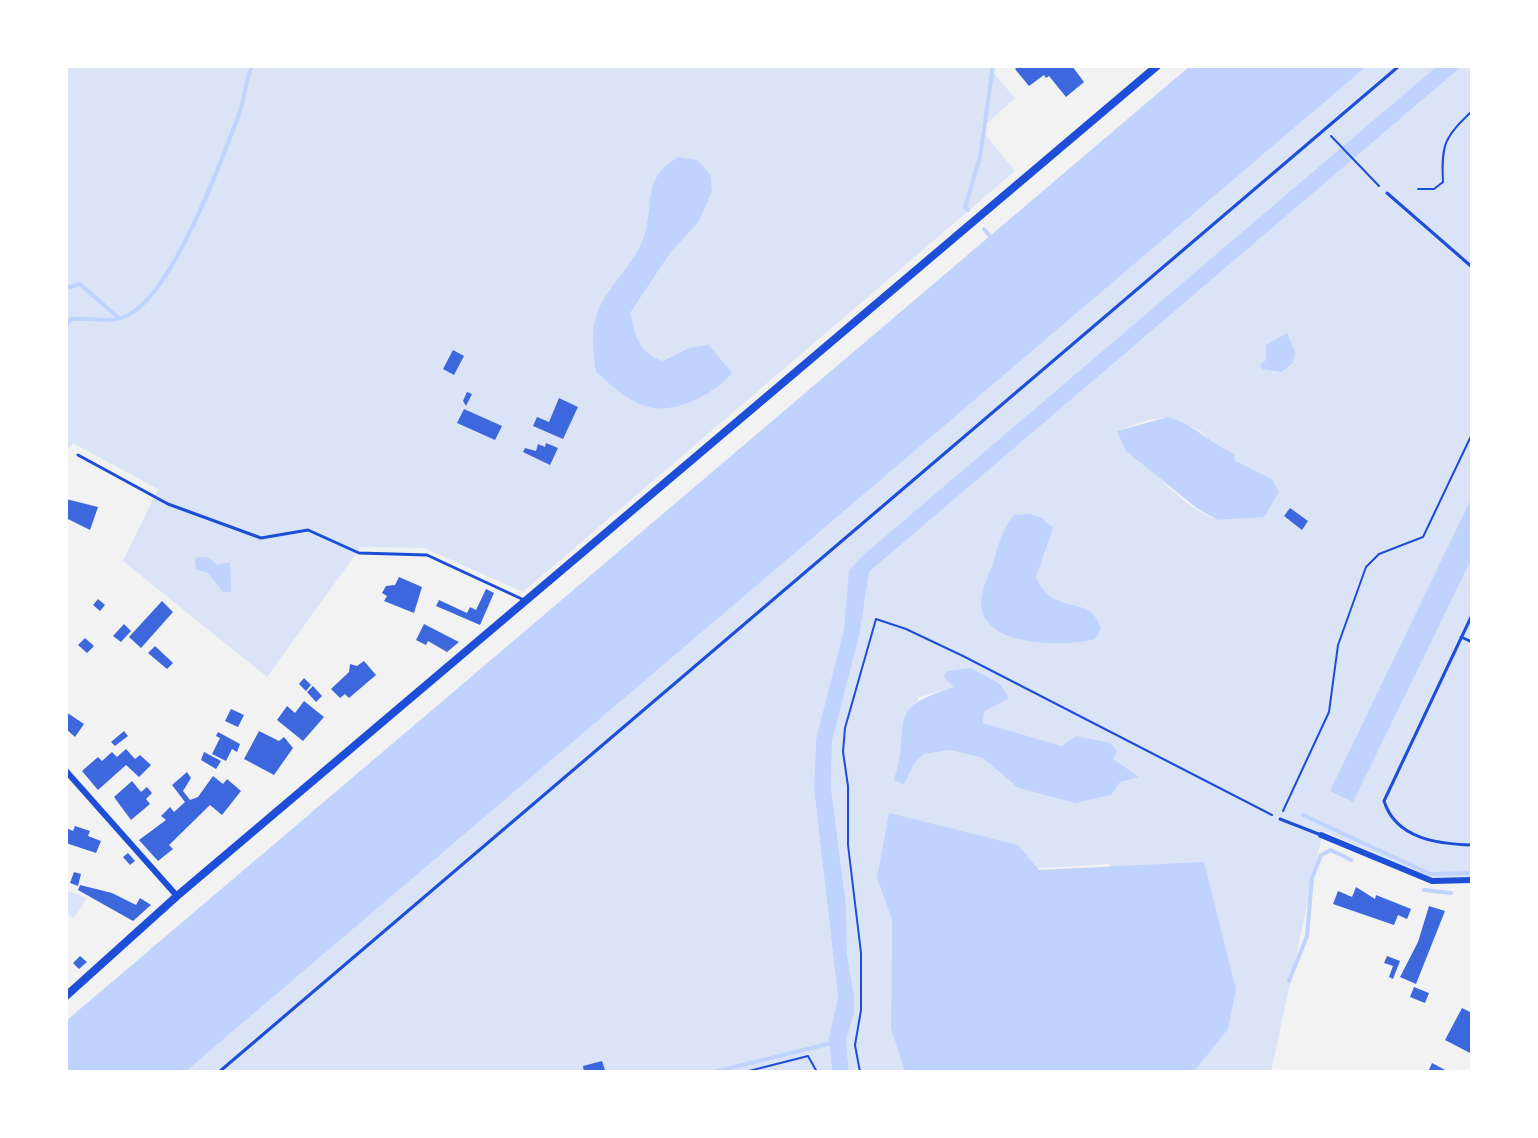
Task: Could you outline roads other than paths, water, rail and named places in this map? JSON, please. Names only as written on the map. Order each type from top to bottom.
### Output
[{"type":"street","points":[[66,996],[177,896],[1157,66]]},
{"type":"street","points":[[66,771],[177,896]]},
{"type":"street","points":[[1321,835],[1432,881],[1472,880]]},
{"type":"lane","points":[[219,1072],[1399,66]]},
{"type":"lane","points":[[1387,193],[1472,267]]},
{"type":"lane","points":[[78,455],[168,504],[261,538],[308,530],[359,553],[427,555],[526,601]]},
{"type":"lane","points":[[1472,615],[1384,801],[1394,821],[1416,836],[1451,845],[1472,845]]},
{"type":"lane","points":[[1461,636],[1472,642]]},
{"type":"lane","points":[[1280,819],[1321,835]]},
{"type":"water","points":[[1190,66],[1367,66],[185,1072],[66,1072],[66,1021]]},
{"type":"water","points":[[1437,66],[1462,66],[869,572],[860,632],[832,741],[831,788],[846,905],[847,954],[854,1013],[846,1040],[849,1072],[832,1072],[829,1038],[838,997],[814,789],[816,739],[844,629],[849,571],[860,558]]},
{"type":"water","points":[[678,157],[697,160],[710,174],[712,191],[699,221],[670,253],[630,313],[634,329],[639,343],[655,358],[663,361],[689,348],[709,345],[732,373],[714,389],[691,402],[654,408],[629,399],[596,372],[593,333],[602,303],[645,234],[652,187],[665,167]]},
{"type":"water","points":[[1287,333],[1295,352],[1293,363],[1281,372],[1262,369],[1260,365],[1266,360],[1266,345]]},
{"type":"water","points":[[1168,417],[1234,454],[1235,461],[1272,479],[1279,492],[1264,517],[1218,520],[1198,509],[1126,451],[1117,431]]},
{"type":"water","points":[[1472,497],[1472,558],[1353,802],[1330,791]]},
{"type":"water","points":[[1029,514],[1042,518],[1053,528],[1036,577],[1052,598],[1089,611],[1096,618],[1101,629],[1095,639],[1065,643],[1026,641],[994,628],[984,616],[981,601],[984,585],[1002,536],[1014,515]]},
{"type":"water","points":[[198,557],[209,558],[217,565],[230,562],[231,592],[223,592],[208,573],[196,569],[195,560]]},
{"type":"water","points":[[971,668],[1000,684],[1009,698],[984,712],[983,723],[1062,746],[1076,736],[1110,743],[1117,751],[1113,759],[1139,777],[1120,782],[1111,795],[1075,803],[1018,788],[983,758],[950,750],[924,754],[915,762],[904,784],[894,780],[908,711],[931,695],[954,687],[944,677],[947,671]]},
{"type":"water","points":[[889,813],[1018,845],[1039,870],[1204,862],[1236,989],[1228,1029],[1194,1072],[905,1072],[891,1029],[892,920],[877,878]]},
{"type":"waterway","points":[[66,325],[71,319],[106,320],[126,316],[143,304],[160,283],[208,193],[239,114],[252,66]]},
{"type":"waterway","points":[[968,210],[965,207],[980,157],[993,66]]},
{"type":"waterway","points":[[984,229],[993,240]]},
{"type":"waterway","points":[[66,288],[80,284],[119,318]]},
{"type":"waterway","points":[[1303,815],[1430,874],[1472,873]]},
{"type":"waterway","points":[[1289,981],[1307,936],[1312,878],[1321,855],[1331,850],[1351,860]]},
{"type":"waterway","points":[[1424,890],[1451,893]]},
{"type":"waterway","points":[[714,1072],[832,1043]]}]
